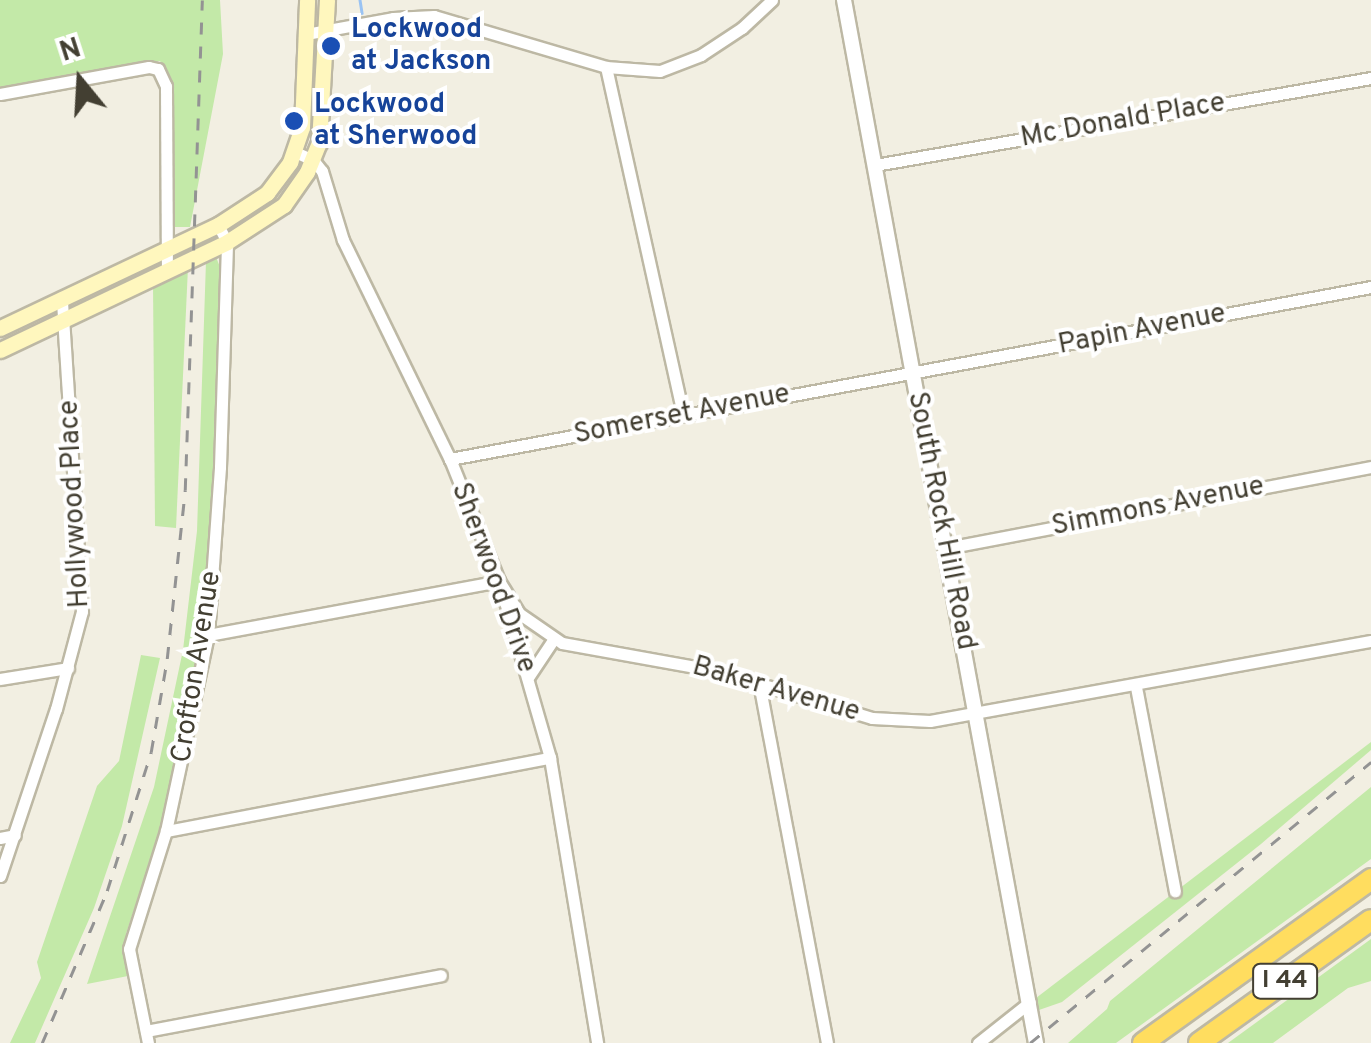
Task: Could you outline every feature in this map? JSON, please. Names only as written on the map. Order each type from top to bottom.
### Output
[{"type":"highway","name":"I 44","points":[[1143,1043],[1371,879]]},
{"type":"highway","name":"I 44","points":[[1200,1043],[1371,920]]},
{"type":"main road","points":[[0,328],[218,224],[267,193],[294,152],[304,108],[306,0]]},
{"type":"main road","points":[[0,350],[228,242],[284,205],[313,160],[323,118],[327,0]]},
{"type":"street","points":[[306,34],[393,18],[434,16],[606,67],[660,71],[701,55],[742,28],[772,0]]},
{"type":"street","name":"South Rock Hill Road","points":[[844,0],[1036,1043]]},
{"type":"street","points":[[606,67],[683,415]]},
{"type":"street","points":[[0,94],[158,69],[166,86],[167,271]]},
{"type":"street","name":"Mc Donald Place","points":[[874,164],[1371,78]]},
{"type":"street","points":[[294,152],[313,160]]},
{"type":"street","name":"Sherwood Drive","points":[[313,160],[326,181],[343,240],[450,459],[499,580],[550,758],[597,1043]]},
{"type":"street","points":[[218,224],[228,242]]},
{"type":"street","name":"Crofton Avenue","points":[[147,1037],[130,949],[166,831],[208,635],[220,467],[228,242]]},
{"type":"street","name":"Papin Avenue","points":[[914,372],[1371,287]]},
{"type":"street","name":"Hollywood Place","points":[[0,876],[80,630],[83,594],[62,298]]},
{"type":"street","name":"Somerset Avenue","points":[[450,459],[914,372]]},
{"type":"street","name":"Simmons Avenue","points":[[946,548],[1371,467]]},
{"type":"street","points":[[208,635],[499,580],[520,614],[553,640],[529,676]]},
{"type":"street","name":"Baker Avenue","points":[[553,640],[684,664],[872,718],[930,722],[1371,641]]},
{"type":"street","points":[[0,679],[68,668]]},
{"type":"street","points":[[759,683],[827,1043]]},
{"type":"street","points":[[1136,687],[1175,891]]},
{"type":"street","points":[[166,831],[550,758]]},
{"type":"street","points":[[0,838],[15,836]]},
{"type":"street","points":[[147,1037],[441,975]]},
{"type":"street","points":[[978,1043],[1030,1002]]},
{"type":"green space","points":[[0,0],[220,0],[223,54],[190,227],[170,227],[171,81],[160,61],[0,89]]},
{"type":"green space","points":[[216,257],[220,267],[212,516],[200,649],[157,840],[126,934],[128,976],[87,984],[154,787],[183,650],[197,531],[206,261]]},
{"type":"green space","points":[[188,267],[176,528],[155,526],[153,283]]},
{"type":"green space","points":[[141,655],[160,658],[122,826],[94,908],[35,1043],[10,1043],[41,978],[37,962],[97,786],[119,761]]},
{"type":"green space","points":[[1371,742],[1371,750],[1261,844],[1062,1002],[1039,1010],[1036,998]]},
{"type":"green space","points":[[1371,787],[1371,859],[1116,1043],[1068,1043],[1107,1009],[1110,1001]]},
{"type":"green space","points":[[1371,939],[1371,981],[1348,988],[1273,1043],[1228,1043]]},
{"type":"waterway","points":[[360,0],[362,13]]},
{"type":"railway","points":[[42,1043],[107,891],[151,752],[167,659],[185,490],[202,0]]},
{"type":"railway","points":[[1030,1043],[1371,762]]},
{"type":"place","name":"Lockwood at Jackson","points":[[331,46]]},
{"type":"place","name":"Lockwood at Sherwood","points":[[294,121]]}]
